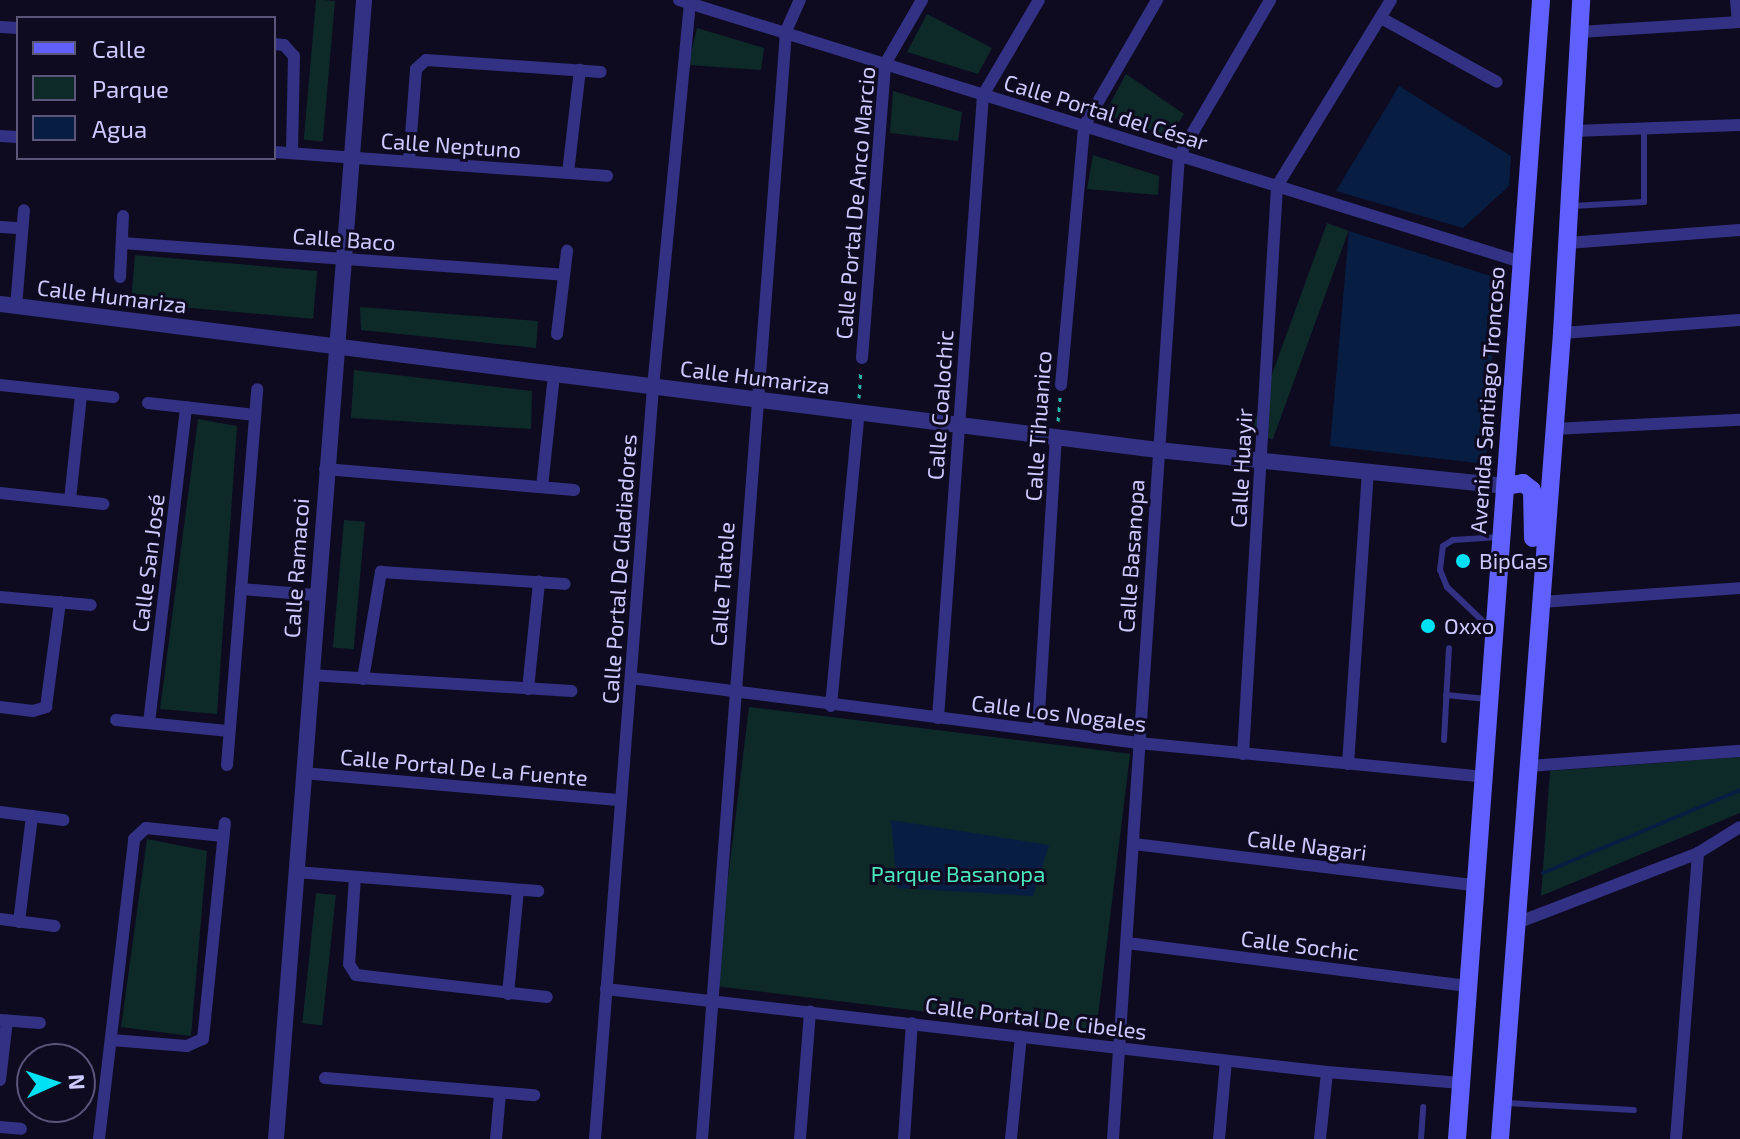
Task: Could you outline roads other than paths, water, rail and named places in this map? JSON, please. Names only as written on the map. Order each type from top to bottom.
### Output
[{"type":"main road","name":"Avenida Santiago Troncoso","points":[[1457,1139],[1541,0]]},
{"type":"main road","points":[[1500,1139],[1562,333],[1581,0]]},
{"type":"main road","points":[[1506,486],[1527,484],[1534,494],[1532,618],[1538,635]]},
{"type":"street","name":"Calle Ramacoi","points":[[276,1139],[315,595],[364,0]]},
{"type":"street","name":"Calle Tlatole","points":[[702,1139],[786,31],[800,0]]},
{"type":"street","name":"Calle Portal De Anco Marcio","points":[[862,358],[885,64],[922,0]]},
{"type":"street","points":[[983,95],[1039,0]]},
{"type":"street","points":[[1084,126],[1157,0]]},
{"type":"street","name":"Calle Basanopa","points":[[1113,1139],[1179,156],[1270,0]]},
{"type":"street","points":[[1277,186],[1391,0]]},
{"type":"street","points":[[1579,32],[1739,22],[1736,0]]},
{"type":"street","name":"Calle Portal del César","points":[[686,1],[1521,262]]},
{"type":"street","name":"Calle Portal De Gladiadores","points":[[595,1139],[686,1]]},
{"type":"street","points":[[1381,18],[1497,82]]},
{"type":"street","points":[[276,45],[291,50],[296,67],[292,153]]},
{"type":"street","points":[[409,161],[420,62],[601,72]]},
{"type":"street","points":[[568,173],[580,70]]},
{"type":"street","name":"Calle Coalochic","points":[[938,718],[983,95]]},
{"type":"street","points":[[1573,131],[1740,125]]},
{"type":"street","name":"Calle Tihuanico","points":[[1061,385],[1084,126]]},
{"type":"street","name":"Calle Neptuno","points":[[276,152],[607,176]]},
{"type":"street","name":"Calle Huayir","points":[[1243,754],[1277,186]]},
{"type":"street","points":[[8,306],[24,210]]},
{"type":"street","points":[[120,277],[123,216]]},
{"type":"street","points":[[0,227],[22,228]]},
{"type":"street","points":[[1567,243],[1740,230]]},
{"type":"street","name":"Calle Baco","points":[[122,243],[564,275]]},
{"type":"street","points":[[557,334],[567,251]]},
{"type":"street","name":"Calle Humariza","points":[[8,306],[1158,450],[1506,486]]},
{"type":"street","points":[[1562,333],[1740,320]]},
{"type":"street","points":[[542,487],[554,374]]},
{"type":"street","points":[[0,385],[113,397]]},
{"type":"street","points":[[227,765],[257,389]]},
{"type":"street","points":[[70,500],[81,395]]},
{"type":"street","points":[[148,403],[255,415]]},
{"type":"street","name":"Calle San José","points":[[149,723],[186,407]]},
{"type":"street","points":[[831,706],[859,412]]},
{"type":"street","points":[[1553,429],[1740,420]]},
{"type":"street","name":"Calle Tihuanico","points":[[1038,730],[1056,437]]},
{"type":"street","points":[[325,469],[574,490]]},
{"type":"street","points":[[1348,764],[1368,473]]},
{"type":"street","points":[[0,493],[103,504]]},
{"type":"street","points":[[363,679],[381,572],[565,584]]},
{"type":"street","points":[[528,689],[539,582]]},
{"type":"street","points":[[1541,602],[1740,588]]},
{"type":"street","points":[[241,589],[315,595]]},
{"type":"street","points":[[0,597],[91,605]]},
{"type":"street","points":[[0,707],[33,711],[46,707],[60,602]]},
{"type":"street","points":[[310,675],[572,691]]},
{"type":"street","name":"Calle Los Nogales","points":[[631,678],[1139,743],[1484,777]]},
{"type":"street","points":[[116,720],[229,731]]},
{"type":"street","points":[[1529,766],[1740,751]]},
{"type":"street","name":"Calle Portal De La Fuente","points":[[303,773],[621,800]]},
{"type":"street","points":[[0,812],[63,820]]},
{"type":"street","points":[[19,922],[32,816]]},
{"type":"street","points":[[1517,923],[1698,853],[1740,827]]},
{"type":"street","points":[[99,1139],[111,1040],[137,834],[146,828],[224,830],[203,1039],[187,1046],[111,1040]]},
{"type":"street","name":"Calle Nagari","points":[[1134,844],[1475,885]]},
{"type":"street","points":[[1676,1139],[1698,853]]},
{"type":"street","points":[[296,872],[538,891]]},
{"type":"street","points":[[355,877],[349,964],[356,975],[547,997]]},
{"type":"street","points":[[508,994],[518,890]]},
{"type":"street","points":[[0,919],[55,926]]},
{"type":"street","name":"Calle Sochic","points":[[1127,943],[1467,986]]},
{"type":"street","name":"Calle Portal De Cibeles","points":[[606,989],[714,999],[1226,1061],[1461,1083]]},
{"type":"street","points":[[800,1139],[810,1011]]},
{"type":"street","points":[[0,1080],[4,1020],[40,1023]]},
{"type":"street","points":[[904,1139],[912,1023]]},
{"type":"street","points":[[1011,1139],[1021,1036]]},
{"type":"street","points":[[1219,1139],[1226,1061]]},
{"type":"street","points":[[1320,1139],[1327,1072]]},
{"type":"street","points":[[325,1078],[534,1095]]},
{"type":"street","points":[[496,1139],[500,1093]]},
{"type":"street","points":[[0,1127],[21,1129]]},
{"type":"lane","points":[[1569,206],[1644,202],[1644,129]]},
{"type":"lane","points":[[1495,632],[1447,587],[1440,570],[1446,542],[1502,537]]},
{"type":"lane","points":[[1444,740],[1449,648]]},
{"type":"lane","points":[[1446,695],[1490,700]]},
{"type":"lane","points":[[1503,1102],[1634,1110]]},
{"type":"lane","points":[[1421,1139],[1423,1107]]},
{"type":"water","points":[[1399,86],[1511,156],[1509,186],[1463,228],[1336,191]]},
{"type":"water","points":[[1349,231],[1497,278],[1486,464],[1330,446]]},
{"type":"water","points":[[891,820],[1049,845],[1033,896],[897,888]]},
{"type":"waterway","points":[[1543,873],[1740,790]]},
{"type":"place","name":"BipGas","points":[[1463,561]]},
{"type":"place","name":"Oxxo","points":[[1428,626]]},
{"type":"park label","name":"Parque Basanopa","points":[[958,874]]}]
